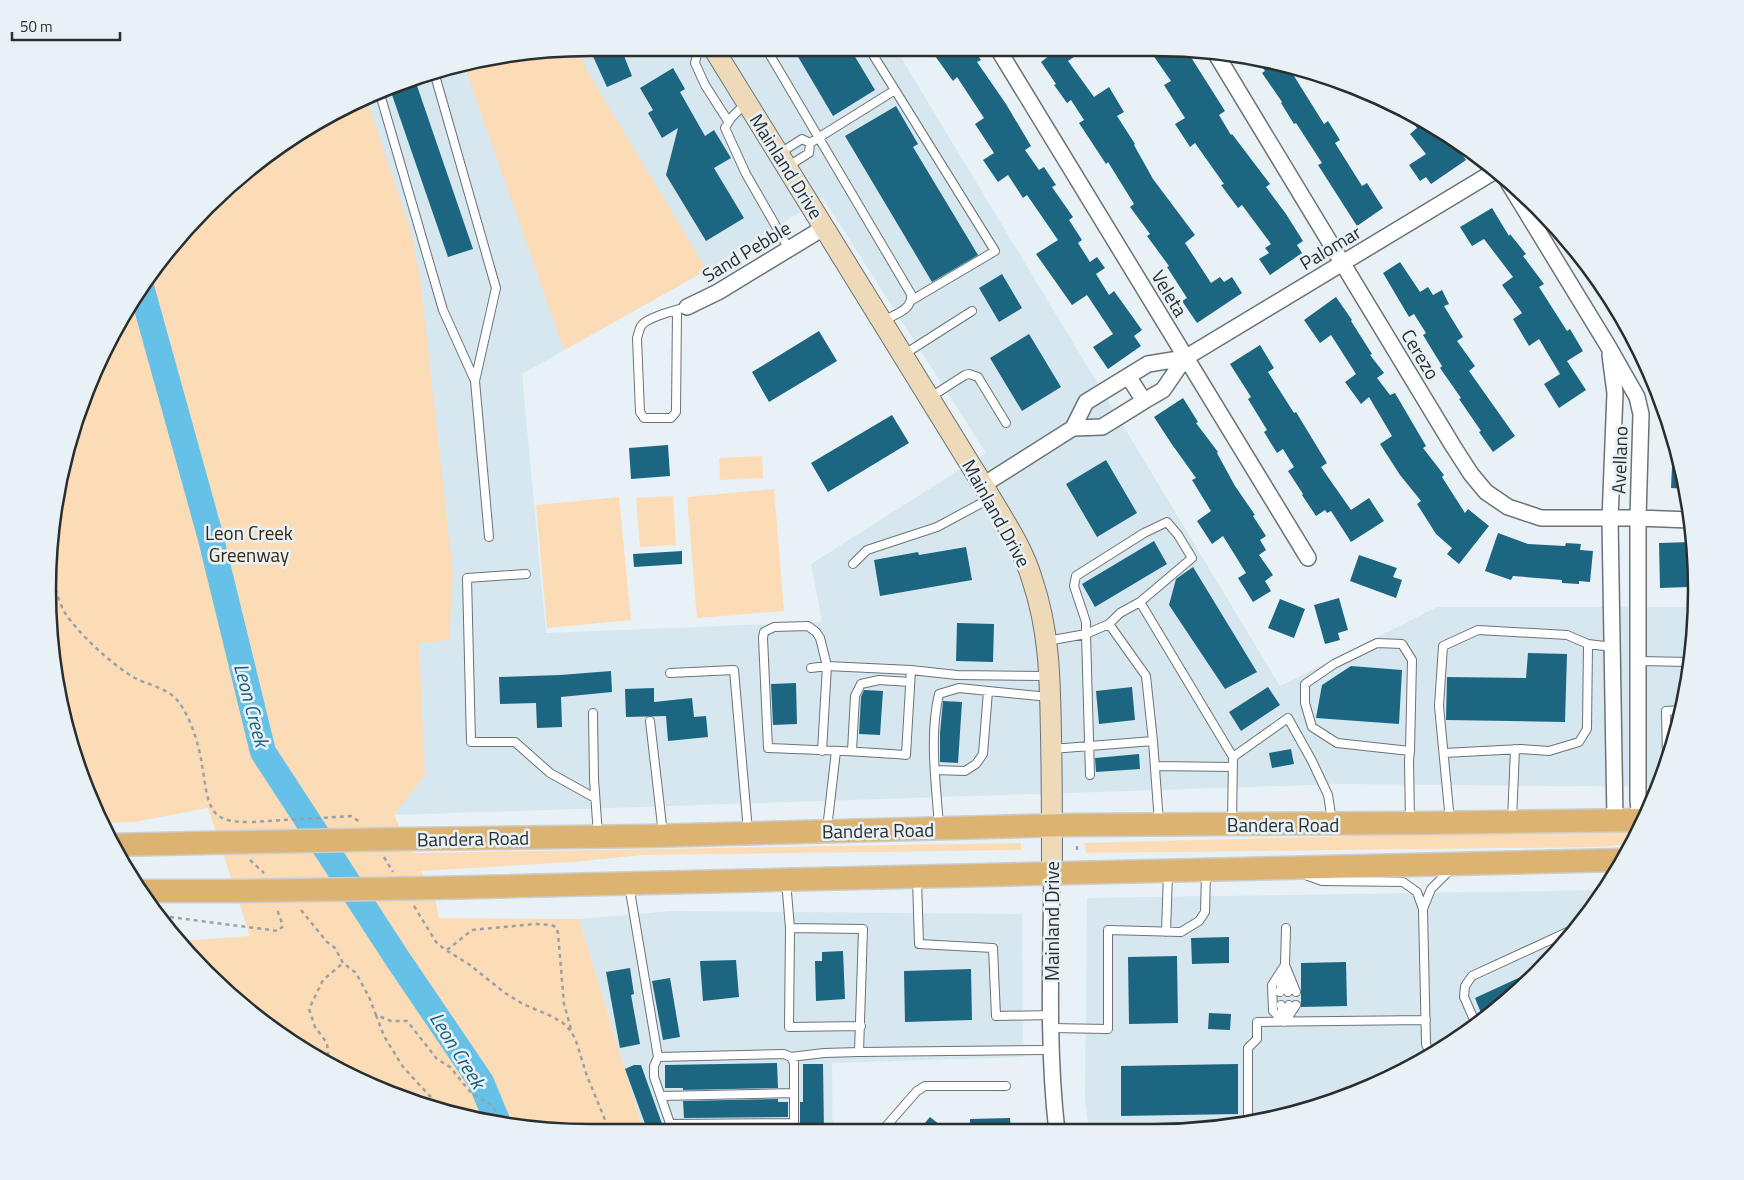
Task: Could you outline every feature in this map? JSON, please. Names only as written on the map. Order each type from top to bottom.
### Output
[{"type":"main road","name":"Mainland Drive","points":[[717,56],[825,227],[987,491],[1016,543],[1032,577],[1044,618],[1050,676],[1052,872]]},
{"type":"main road","name":"Bandera Road","points":[[121,845],[663,836],[1052,825],[1410,824],[1636,820]]},
{"type":"main road","points":[[149,891],[434,888],[1614,860]]},
{"type":"street","name":"Veleta","points":[[1002,56],[1308,558]]},
{"type":"street","name":"Cerezo","points":[[1220,61],[1453,446],[1471,474],[1486,492],[1508,507],[1541,518],[1683,520]]},
{"type":"street","name":"Palomar","points":[[1185,358],[1163,390],[1102,427],[1073,428],[1086,402],[1128,376],[1148,364],[1185,358],[1488,174]]},
{"type":"street","name":"Avellano","points":[[1521,204],[1608,346],[1637,397],[1641,414],[1638,518],[1638,800],[1640,810]]},
{"type":"street","name":"Sand Pebble","points":[[682,308],[718,292],[825,227]]},
{"type":"street","name":"Avellano","points":[[1608,346],[1615,394],[1610,518],[1616,820]]},
{"type":"street","points":[[1128,376],[1144,401]]},
{"type":"street","points":[[987,491],[1073,428]]},
{"type":"street","points":[[1612,581],[1639,582]]},
{"type":"street","points":[[1613,647],[1639,654]]},
{"type":"street","name":"Mainland Drive","points":[[1052,872],[1051,1050],[1052,1089],[1056,1124]]},
{"type":"lane","points":[[697,56],[695,63],[705,85],[728,122]]},
{"type":"lane","points":[[771,56],[911,294],[912,300]]},
{"type":"lane","points":[[874,56],[995,251],[912,300],[909,306],[883,321]]},
{"type":"lane","points":[[436,79],[496,288],[475,381],[489,537]]},
{"type":"lane","points":[[783,160],[809,153],[810,143],[818,137],[895,90]]},
{"type":"lane","points":[[381,99],[442,310],[475,381]]},
{"type":"lane","points":[[747,102],[728,122],[725,128],[746,174],[789,249]]},
{"type":"lane","points":[[783,160],[802,140],[810,143]]},
{"type":"lane","points":[[682,308],[676,412],[671,418],[644,418],[640,412],[637,338],[641,327],[647,320],[682,308]]},
{"type":"lane","points":[[903,354],[972,311]]},
{"type":"lane","points":[[929,398],[965,375],[974,375],[978,377],[1006,423]]},
{"type":"lane","points":[[853,564],[867,550],[937,527],[987,491]]},
{"type":"lane","points":[[1047,641],[1086,634],[1109,624],[1120,613],[1140,602],[1192,558],[1178,535],[1167,522],[1144,533],[1076,576],[1074,586],[1086,622],[1086,634],[1088,745],[1090,775]]},
{"type":"lane","points":[[526,574],[467,578],[471,742],[515,742],[550,773],[596,798]]},
{"type":"lane","points":[[1140,602],[1233,757],[1232,824]]},
{"type":"lane","points":[[1109,624],[1146,676],[1159,824]]},
{"type":"lane","points":[[822,750],[827,666],[820,638],[808,626],[774,627],[764,632],[762,638],[768,748],[906,755],[911,670]]},
{"type":"lane","points":[[1450,823],[1439,706],[1443,646],[1478,630],[1567,635],[1588,644],[1613,647]]},
{"type":"lane","points":[[1410,751],[1337,742],[1312,727],[1305,704],[1305,684],[1334,664],[1378,643],[1402,644],[1412,660],[1410,824]]},
{"type":"lane","points":[[1444,753],[1515,750],[1550,751],[1580,742],[1587,729],[1588,644]]},
{"type":"lane","points":[[1639,654],[1683,661]]},
{"type":"lane","points":[[811,668],[827,666],[911,670],[957,675],[1050,676]]},
{"type":"lane","points":[[670,672],[734,670],[749,833]]},
{"type":"lane","points":[[852,751],[855,696],[861,684],[879,680],[910,682]]},
{"type":"lane","points":[[939,828],[935,770],[935,712],[940,694],[959,688],[1050,697]]},
{"type":"lane","points":[[935,770],[964,771],[976,764],[983,754],[988,691]]},
{"type":"lane","points":[[1667,739],[1666,710],[1674,710]]},
{"type":"lane","points":[[593,713],[598,837]]},
{"type":"lane","points":[[1233,757],[1288,718],[1328,795],[1332,824]]},
{"type":"lane","points":[[650,721],[663,836]]},
{"type":"lane","points":[[1051,749],[1153,741]]},
{"type":"lane","points":[[1512,822],[1515,750]]},
{"type":"lane","points":[[827,831],[836,751]]},
{"type":"lane","points":[[1155,766],[1233,767]]},
{"type":"lane","points":[[1428,1048],[1426,1044],[1424,908],[1431,889],[1456,865]]},
{"type":"lane","points":[[1285,868],[1322,881],[1403,882],[1417,892],[1424,908]]},
{"type":"lane","points":[[1166,932],[1168,870]]},
{"type":"lane","points":[[916,876],[919,944],[993,948],[996,1016],[1108,1029],[1108,930],[1181,932],[1199,921],[1205,912],[1206,870]]},
{"type":"lane","points":[[786,879],[790,928],[789,1026],[861,1026]]},
{"type":"lane","points":[[629,883],[658,1057],[654,1066],[654,1077],[670,1124]]},
{"type":"lane","points":[[790,928],[864,929],[859,1052]]},
{"type":"lane","points":[[1285,965],[1288,992],[1285,965],[1286,928]]},
{"type":"lane","points":[[1473,1017],[1464,997],[1465,986],[1472,976],[1561,935]]},
{"type":"lane","points":[[1285,965],[1272,985],[1273,1010],[1285,1022]]},
{"type":"lane","points":[[1285,1022],[1288,1005],[1285,1022]]},
{"type":"lane","points":[[1248,1115],[1248,1048],[1257,1039],[1257,1022],[1426,1020]]},
{"type":"lane","points":[[790,1057],[824,1053],[859,1052],[1051,1050]]},
{"type":"lane","points":[[658,1057],[784,1054],[790,1057],[794,1063],[794,1123],[770,1124]]},
{"type":"lane","points":[[888,1124],[917,1091],[925,1086],[1006,1086]]},
{"type":"lane","points":[[660,1096],[794,1093]]},
{"type":"path","points":[[56,590],[65,612],[102,654],[120,669],[137,679],[168,692],[178,700],[188,718],[200,755],[207,796],[213,810],[221,818],[235,822],[251,822],[351,816],[365,826]]},
{"type":"path","points":[[1076,846],[1077,853]]},
{"type":"path","points":[[380,851],[396,876]]},
{"type":"path","points":[[411,900],[436,942],[523,1004],[551,1016],[563,1023],[571,1031]]},
{"type":"path","points":[[301,910],[327,942],[335,948],[343,963],[356,973],[369,996],[384,1036],[403,1067],[434,1100]]},
{"type":"path","points":[[447,950],[472,930],[535,924],[556,927],[564,1004],[571,1031],[587,1076],[607,1124]]},
{"type":"path","points":[[328,1055],[327,1043],[315,1026],[309,1009],[323,980],[343,963]]},
{"type":"path","points":[[376,1015],[391,1021],[407,1021],[437,1058],[450,1067],[472,1094],[490,1104],[500,1115]]},
{"type":"shaded area","points":[[590,56],[900,56],[1280,686],[1437,607],[1688,607],[1683,660],[1670,728],[1650,787],[1343,784],[394,815],[424,775],[419,643],[348,115],[386,97],[452,74],[520,61]],"holes":[[[823,198],[986,453],[811,564],[822,622],[546,633],[522,374],[705,271]]]},
{"type":"shaded area","points":[[1596,890],[1555,942],[1506,991],[1451,1034],[1390,1069],[1358,1083],[1292,1106],[1224,1119],[1154,1124],[1088,1124],[1085,1100],[1087,898]]},
{"type":"shaded area","points":[[671,911],[1022,914],[1023,1057],[832,1063],[833,1124],[642,1124],[579,919]]},
{"type":"green space","points":[[582,56],[587,71],[707,270],[564,350],[466,71],[520,61]]},
{"type":"green space","name":"Leon Creek Greenway","points":[[369,105],[411,232],[420,278],[453,574],[449,640],[419,643],[425,775],[394,815],[412,853],[1021,843],[1021,850],[642,855],[573,862],[421,871],[435,899],[439,918],[579,919],[642,1124],[555,1123],[486,1113],[452,1106],[418,1095],[354,1069],[293,1034],[238,991],[188,941],[250,936],[208,808],[135,822],[110,823],[97,794],[74,728],[61,660],[57,625],[57,555],[67,486],[74,452],[85,418],[111,354],[128,323],[146,293],[189,238],[238,189],[293,146]]},
{"type":"green space","points":[[762,456],[763,478],[720,480],[719,458]]},
{"type":"green space","points":[[774,489],[784,611],[697,618],[687,497]]},
{"type":"green space","points":[[673,496],[676,545],[640,547],[636,498]]},
{"type":"green space","points":[[619,497],[631,620],[547,628],[536,505]]},
{"type":"green space","points":[[1631,830],[1623,845],[1600,847],[1086,853],[1084,843]]},
{"type":"building","points":[[593,56],[624,56],[632,76],[607,87]]},
{"type":"building","points":[[798,56],[855,56],[875,90],[833,116]]},
{"type":"building","points":[[935,56],[978,56],[981,60],[977,62],[1006,104],[1031,146],[1025,150],[1039,170],[1044,167],[1056,185],[1052,187],[1073,217],[1069,220],[1082,240],[1078,243],[1090,262],[1097,257],[1105,268],[1096,274],[1109,295],[1114,291],[1142,330],[1134,336],[1141,346],[1108,369],[1093,347],[1113,334],[1087,295],[1072,305],[1036,254],[1058,240],[1027,195],[1023,198],[1008,175],[998,182],[983,160],[994,153],[975,124],[984,118],[957,77],[953,81]]},
{"type":"building","points":[[1049,56],[1075,56],[1068,61],[1094,97],[1109,87],[1124,112],[1117,116],[1135,144],[1153,179],[1195,235],[1185,243],[1211,283],[1220,277],[1224,282],[1232,277],[1242,293],[1197,323],[1182,301],[1187,298],[1167,267],[1169,266],[1147,236],[1150,234],[1130,207],[1134,204],[1108,162],[1106,164],[1079,123],[1084,120],[1071,100],[1067,103],[1041,62]]},
{"type":"building","points":[[1154,56],[1191,57],[1225,111],[1219,115],[1231,135],[1270,184],[1266,187],[1303,241],[1297,245],[1302,253],[1270,275],[1259,259],[1269,253],[1265,248],[1271,244],[1242,205],[1238,208],[1221,185],[1224,184],[1195,143],[1190,147],[1175,124],[1185,118],[1164,85],[1171,81]]},
{"type":"building","points":[[673,68],[685,89],[680,92],[705,136],[714,130],[731,158],[714,168],[744,218],[706,241],[666,175],[678,128],[662,138],[648,113],[653,110],[640,88]]},
{"type":"building","points":[[1263,68],[1293,74],[1324,124],[1328,121],[1340,140],[1335,143],[1362,186],[1367,183],[1383,208],[1357,226],[1318,165],[1322,163],[1296,123],[1294,124],[1282,102],[1262,73],[1265,71]]},
{"type":"building","points":[[417,85],[473,249],[448,257],[392,95]]},
{"type":"building","points":[[896,106],[918,144],[913,147],[978,255],[932,282],[845,136]]},
{"type":"building","points":[[1414,124],[1451,146],[1466,160],[1431,184],[1426,177],[1420,181],[1409,165],[1426,154],[1410,134],[1417,128]]},
{"type":"building","points":[[1492,208],[1509,236],[1510,234],[1526,254],[1523,256],[1544,284],[1539,287],[1567,331],[1570,329],[1583,351],[1567,361],[1586,390],[1559,408],[1544,384],[1560,374],[1539,339],[1529,346],[1513,319],[1522,313],[1502,285],[1513,277],[1484,239],[1472,246],[1460,227]]},
{"type":"building","points":[[1400,262],[1420,292],[1428,287],[1433,295],[1442,290],[1449,304],[1444,306],[1463,337],[1457,341],[1475,366],[1469,371],[1515,436],[1493,452],[1459,399],[1461,398],[1440,368],[1442,366],[1423,335],[1426,333],[1414,314],[1409,317],[1383,273]]},
{"type":"building","points":[[1002,274],[1022,308],[999,322],[979,288]]},
{"type":"building","points":[[1336,297],[1372,354],[1370,355],[1384,373],[1377,378],[1390,395],[1395,393],[1426,446],[1423,448],[1444,475],[1442,477],[1465,513],[1468,509],[1489,526],[1459,564],[1447,554],[1452,548],[1436,534],[1417,504],[1421,501],[1400,475],[1380,444],[1392,436],[1369,397],[1361,404],[1345,382],[1356,374],[1331,335],[1320,343],[1304,320]]},
{"type":"building","points":[[819,331],[837,361],[769,402],[752,372]]},
{"type":"building","points":[[1029,334],[1061,387],[1022,411],[990,358]]},
{"type":"building","points":[[1260,345],[1274,368],[1268,372],[1294,413],[1296,412],[1327,463],[1321,467],[1351,510],[1369,498],[1384,521],[1351,542],[1331,511],[1327,513],[1325,510],[1316,516],[1288,471],[1294,467],[1283,449],[1277,453],[1264,432],[1267,430],[1248,399],[1251,397],[1230,364]]},
{"type":"building","points":[[1183,398],[1198,422],[1196,423],[1218,452],[1235,486],[1255,515],[1253,516],[1266,536],[1260,540],[1266,550],[1259,555],[1273,575],[1265,581],[1271,591],[1253,602],[1238,578],[1246,573],[1223,536],[1212,544],[1197,521],[1211,511],[1192,480],[1196,478],[1154,417]]},
{"type":"building","points":[[892,415],[909,443],[828,492],[811,463]]},
{"type":"building","points":[[668,445],[670,476],[631,479],[629,448]]},
{"type":"building","points":[[1106,460],[1137,513],[1097,537],[1066,484]]},
{"type":"building","points":[[1672,463],[1677,488],[1671,488]]},
{"type":"building","points":[[1498,533],[1528,544],[1565,546],[1566,543],[1581,544],[1580,550],[1593,551],[1590,582],[1579,581],[1579,584],[1562,583],[1562,580],[1513,576],[1511,580],[1485,571]]},
{"type":"building","points":[[1154,541],[1167,564],[1095,607],[1082,584]]},
{"type":"building","points":[[1686,542],[1688,587],[1660,588],[1659,543]]},
{"type":"building","points":[[966,547],[972,580],[880,596],[874,560],[918,552],[919,555]]},
{"type":"building","points":[[682,551],[682,564],[634,567],[633,554]]},
{"type":"building","points":[[1359,555],[1397,568],[1393,577],[1402,580],[1396,598],[1350,581]]},
{"type":"building","points":[[1193,567],[1257,672],[1225,689],[1169,605],[1176,579]]},
{"type":"building","points":[[1339,598],[1348,630],[1338,633],[1340,640],[1325,644],[1314,605]]},
{"type":"building","points":[[1280,599],[1305,609],[1294,638],[1268,628]]},
{"type":"building","points":[[957,623],[994,624],[993,662],[956,661]]},
{"type":"building","points":[[1528,653],[1567,654],[1565,722],[1446,720],[1447,677],[1526,678]]},
{"type":"building","points":[[1351,666],[1402,670],[1399,724],[1316,718],[1322,685]]},
{"type":"building","points":[[611,671],[612,692],[561,697],[562,727],[537,728],[536,703],[500,704],[499,677]]},
{"type":"building","points":[[796,683],[797,724],[773,725],[771,684]]},
{"type":"building","points":[[1132,687],[1135,720],[1099,724],[1096,691]]},
{"type":"building","points":[[1268,687],[1280,705],[1241,731],[1229,712]]},
{"type":"building","points":[[654,688],[654,702],[692,698],[694,717],[706,716],[708,737],[668,741],[666,716],[626,717],[625,689]]},
{"type":"building","points":[[864,690],[883,691],[880,735],[859,734],[861,697]]},
{"type":"building","points":[[943,701],[962,702],[958,763],[940,762]]},
{"type":"building","points":[[1291,749],[1294,764],[1272,768],[1269,753]]},
{"type":"building","points":[[1139,754],[1140,769],[1096,772],[1095,758]]},
{"type":"building","points":[[1229,937],[1229,963],[1192,964],[1191,938]]},
{"type":"building","points":[[843,951],[845,999],[816,1001],[815,961],[822,961],[822,952]]},
{"type":"building","points":[[1177,956],[1178,1023],[1129,1024],[1128,957]]},
{"type":"building","points":[[736,960],[739,997],[703,1001],[700,961]]},
{"type":"building","points":[[1346,962],[1347,1006],[1301,1007],[1301,963]]},
{"type":"building","points":[[630,968],[634,994],[631,995],[640,1044],[620,1048],[606,972]]},
{"type":"building","points":[[971,969],[972,1020],[905,1022],[904,971]]},
{"type":"building","points":[[1520,977],[1481,1012],[1475,998]]},
{"type":"building","points":[[670,978],[680,1037],[663,1040],[652,981]]},
{"type":"building","points":[[1209,1013],[1231,1014],[1230,1030],[1208,1029]]},
{"type":"building","points":[[777,1063],[778,1088],[683,1090],[683,1088],[665,1088],[665,1065]]},
{"type":"building","points":[[803,1064],[823,1064],[824,1124],[800,1124],[800,1102],[803,1102]]},
{"type":"building","points":[[1238,1064],[1238,1114],[1121,1116],[1121,1066]]},
{"type":"building","points":[[634,1065],[641,1065],[662,1124],[645,1124],[625,1069]]},
{"type":"building","points":[[778,1099],[778,1102],[788,1102],[788,1117],[684,1118],[683,1101]]},
{"type":"building","points":[[930,1117],[939,1124],[924,1124]]},
{"type":"building","points":[[1010,1118],[1010,1124],[970,1124],[970,1119]]},
{"type":"waterway","name":"Leon Creek","points":[[144,297],[210,535],[263,752],[397,958],[481,1082],[494,1114]]}]
